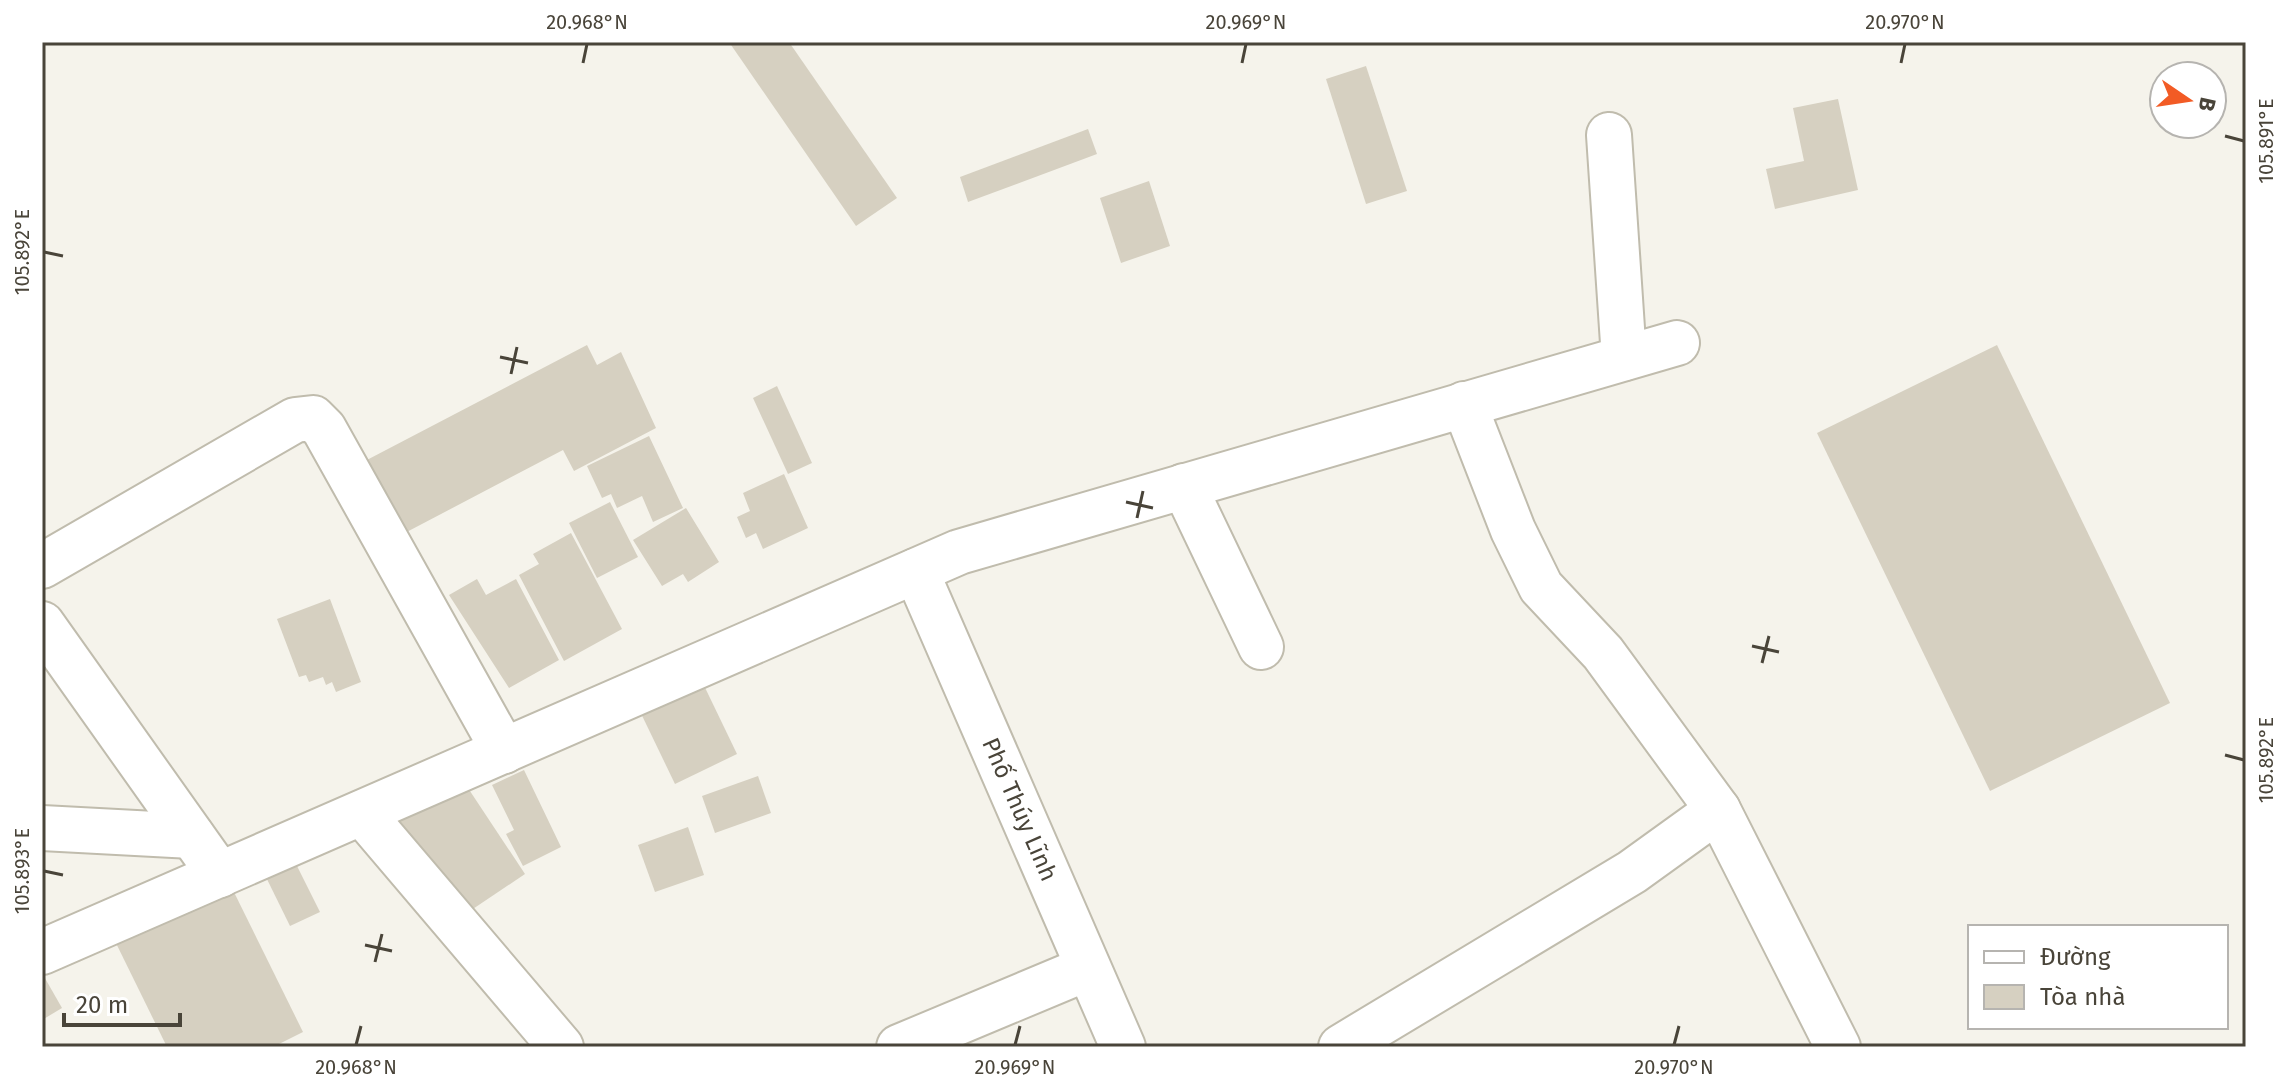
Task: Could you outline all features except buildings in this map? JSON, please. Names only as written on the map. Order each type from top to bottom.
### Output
[{"type":"street","points":[[1609,135],[1624,358]]},
{"type":"street","points":[[42,952],[959,552],[1677,343]]},
{"type":"street","points":[[1464,404],[1513,530],[1541,587],[1603,653],[1718,810],[1838,1047]]},
{"type":"street","points":[[42,566],[295,420],[313,418],[324,429],[504,751]]},
{"type":"street","points":[[1184,486],[1261,647]]},
{"type":"street","name":"Phố Thúy Lĩnh","points":[[916,571],[1123,1047]]},
{"type":"street","points":[[42,624],[220,875]]},
{"type":"street","points":[[1341,1047],[1632,872],[1718,810]]},
{"type":"street","points":[[362,813],[561,1047]]},
{"type":"street","points":[[42,828],[192,836]]},
{"type":"street","points":[[899,1047],[1088,968]]}]
